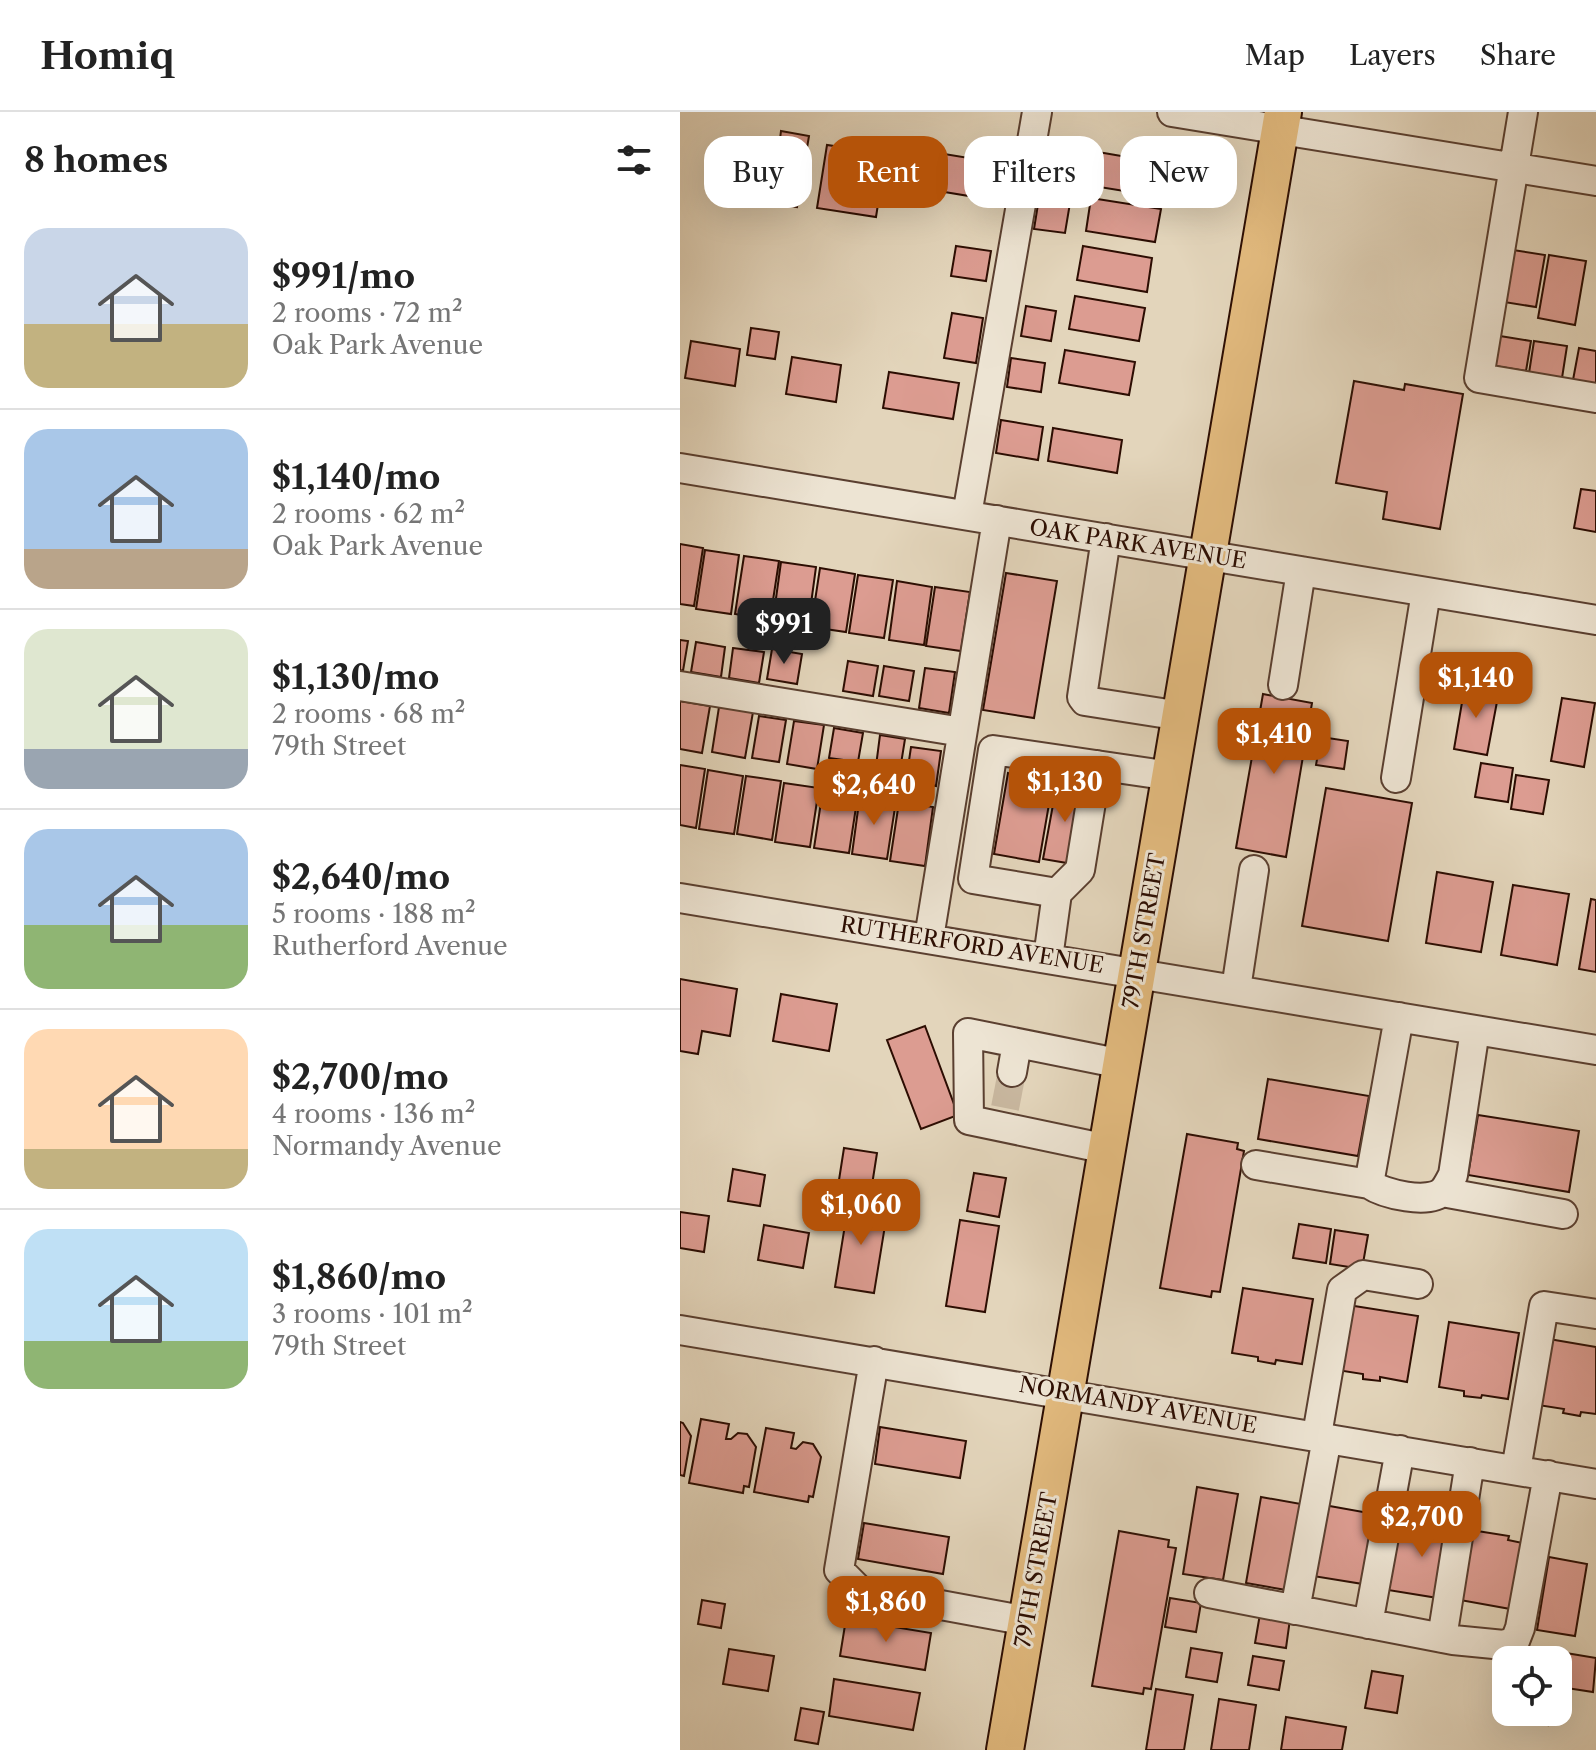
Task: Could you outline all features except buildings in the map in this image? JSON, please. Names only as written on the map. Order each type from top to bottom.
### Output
[{"type":"main road","name":"79TH STREET","points":[[1005,1750],[1282,121]]},
{"type":"street","points":[[967,515],[1037,112]]},
{"type":"street","points":[[1172,112],[1282,121],[1596,181]]},
{"type":"street","points":[[1523,112],[1479,378],[1596,398]]},
{"type":"street","name":"OAK PARK AVENUE","points":[[680,468],[1596,620]]},
{"type":"street","points":[[929,938],[997,520]]},
{"type":"street","points":[[1106,538],[1082,697],[1085,701],[1181,716]]},
{"type":"street","points":[[1283,685],[1301,571]]},
{"type":"street","points":[[1396,778],[1426,592]]},
{"type":"street","points":[[680,686],[962,732]]},
{"type":"street","points":[[1057,893],[973,879],[993,750],[1171,776]]},
{"type":"street","points":[[1048,958],[1057,893],[1080,870],[1097,765]]},
{"type":"street","points":[[1236,989],[1254,870]]},
{"type":"street","name":"RUTHERFORD AVENUE","points":[[680,898],[1596,1050]]},
{"type":"street","points":[[1369,1184],[1399,1017]]},
{"type":"street","points":[[1256,1165],[1369,1184],[1379,1191],[1428,1199],[1442,1192],[1453,1175],[1475,1030]]},
{"type":"street","points":[[1107,1149],[1003,1118],[969,1120],[968,1033],[1122,1064]]},
{"type":"street","points":[[1012,1072],[1017,1043]]},
{"type":"street","points":[[1442,1192],[1563,1214]]},
{"type":"street","points":[[1295,1610],[1342,1290],[1363,1275],[1418,1284]]},
{"type":"street","points":[[1516,1470],[1544,1306],[1596,1314]]},
{"type":"street","name":"NORMANDY AVENUE","points":[[680,1330],[1596,1484]]},
{"type":"street","points":[[874,1361],[839,1570],[859,1590],[1027,1621]]},
{"type":"street","points":[[1368,1624],[1400,1450]]},
{"type":"street","points":[[1442,1638],[1470,1462]]},
{"type":"street","points":[[1209,1593],[1442,1638],[1504,1645],[1515,1641],[1520,1628],[1548,1475]]},
{"type":"tunnel","points":[[1005,1108],[1012,1072]]}]
